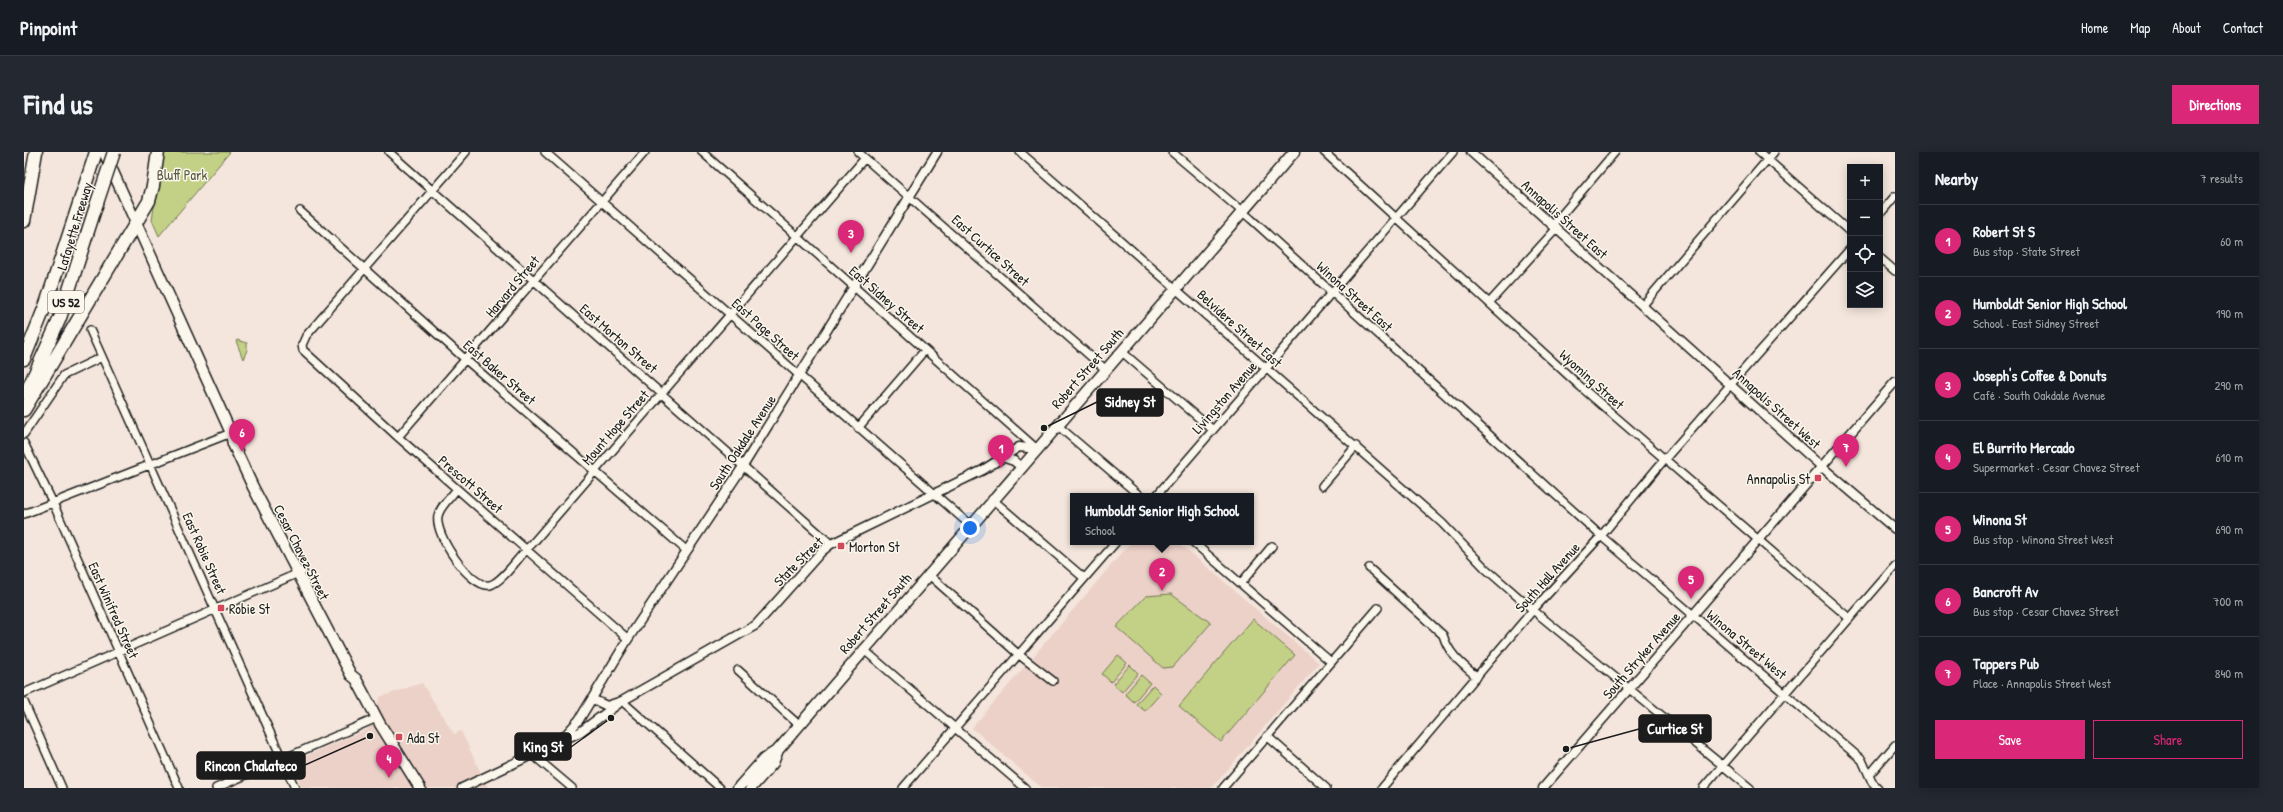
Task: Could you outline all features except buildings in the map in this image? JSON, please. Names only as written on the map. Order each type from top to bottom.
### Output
[{"type":"highway","points":[[24,220],[36,152]]},
{"type":"highway","name":"Lafayette Freeway","points":[[24,359],[46,304],[96,152]]},
{"type":"highway","name":"Lafayette Freeway","points":[[24,397],[60,318],[114,152]]},
{"type":"highway","points":[[24,410],[150,197],[158,152]]},
{"type":"main road","name":"Cesar Chavez Street","points":[[104,152],[231,433],[233,444],[253,487],[301,572],[350,675],[356,679],[377,718],[420,788]]},
{"type":"main road","name":"Robert Street South","points":[[751,788],[773,763],[778,750],[863,649],[1294,152]]},
{"type":"main road","name":"Robert Street South","points":[[739,787],[764,758],[778,750]]},
{"type":"street","name":"East Morton Street","points":[[389,152],[831,544]]},
{"type":"street","points":[[364,268],[466,152]]},
{"type":"street","name":"East Page Street","points":[[545,152],[970,525]]},
{"type":"street","name":"Harvard Street","points":[[398,437],[645,152]]},
{"type":"street","name":"East Sidney Street","points":[[702,152],[1037,449]]},
{"type":"street","name":"East Curtice Street","points":[[858,152],[948,229],[1105,369]]},
{"type":"street","name":"South Oakdale Avenue","points":[[561,740],[576,724],[628,639],[743,466],[937,152]]},
{"type":"street","name":"Belvidere Street East","points":[[1020,152],[1266,369],[1356,446],[1442,524],[1486,569],[1533,610],[1721,766],[1750,788]]},
{"type":"street","name":"Winona Street East","points":[[1172,152],[1242,212],[1519,460]]},
{"type":"street","name":"Wyoming Street","points":[[1324,152],[1664,461],[1849,618]]},
{"type":"street","name":"Livingston Avenue","points":[[1159,493],[1453,152]]},
{"type":"street","name":"Annapolis Street East","points":[[1471,152],[1643,305]]},
{"type":"street","points":[[1489,303],[1555,227],[1615,152]]},
{"type":"street","points":[[1759,152],[1847,229]]},
{"type":"street","points":[[1643,305],[1774,152]]},
{"type":"street","name":"Mount Hope Street","points":[[458,489],[440,511],[437,522],[447,549],[475,580],[485,585],[495,583],[594,472],[865,158]]},
{"type":"street","points":[[1883,210],[1895,196]]},
{"type":"street","name":"East Baker Street","points":[[300,211],[466,360],[686,550]]},
{"type":"street","name":"South Hall Avenue","points":[[1382,788],[1533,610],[1602,536],[1664,461],[1732,386],[1847,252]]},
{"type":"street","points":[[1883,261],[1895,271]]},
{"type":"street","name":"Prescott Street","points":[[364,268],[306,336],[302,345],[306,355],[628,639]]},
{"type":"street","name":"Annapolis Street West","points":[[1643,305],[1822,467],[1895,529]]},
{"type":"street","name":"East Robie Street","points":[[90,330],[295,788]]},
{"type":"street","points":[[858,428],[925,350]]},
{"type":"street","points":[[1121,351],[1213,430]]},
{"type":"street","points":[[24,434],[64,375],[102,357]]},
{"type":"street","name":"South Stryker Avenue","points":[[1543,788],[1895,382]]},
{"type":"street","points":[[1057,425],[1136,493]]},
{"type":"street","points":[[24,514],[231,433]]},
{"type":"street","name":"East Winifred Street","points":[[24,444],[53,503],[179,788]]},
{"type":"street","points":[[1322,486],[1356,446]]},
{"type":"street","name":"State Street","points":[[462,788],[584,730],[622,701],[756,625],[821,552],[831,544],[1004,458],[1019,448],[1037,449]]},
{"type":"street","points":[[1004,458],[1014,461],[1021,467]]},
{"type":"street","name":"Winona Street West","points":[[1519,460],[1602,536],[1862,760],[1870,774],[1872,782],[1878,788]]},
{"type":"street","points":[[992,500],[1084,578]]},
{"type":"street","points":[[903,788],[1113,545]]},
{"type":"street","points":[[1196,545],[1331,662]]},
{"type":"street","points":[[1240,583],[1272,546]]},
{"type":"street","points":[[1703,788],[1895,566]]},
{"type":"street","points":[[1369,568],[1443,635],[1447,648],[1453,656],[1477,677]]},
{"type":"street","points":[[24,693],[119,653],[215,608],[301,572]]},
{"type":"street","points":[[928,574],[1018,654],[1053,681]]},
{"type":"street","points":[[1223,788],[1378,608]]},
{"type":"street","points":[[863,649],[954,729],[1025,788]]},
{"type":"street","points":[[738,670],[799,725]]},
{"type":"street","name":"State Street","points":[[592,699],[607,706],[622,701]]},
{"type":"street","points":[[622,701],[720,788]]},
{"type":"street","points":[[24,702],[62,788]]},
{"type":"street","points":[[216,788],[377,718]]},
{"type":"street","points":[[1267,736],[1326,788]]},
{"type":"street","points":[[1870,774],[1895,745]]},
{"type":"street","points":[[533,755],[572,788]]},
{"type":"shaded area","points":[[1128,545],[1181,545],[1319,663],[1212,788],[1042,788],[972,728]]},
{"type":"shaded area","points":[[422,683],[454,734],[461,731],[488,788],[302,788],[292,766],[292,762],[368,729],[380,697]]},
{"type":"green space","name":"Bluff Park","points":[[163,152],[230,152],[159,236],[152,220]]},
{"type":"green space","points":[[236,341],[247,343],[247,350],[243,359]]},
{"type":"green space","points":[[1171,594],[1211,623],[1173,667],[1163,668],[1116,627],[1146,596]]},
{"type":"green space","points":[[1253,619],[1295,655],[1221,742],[1179,706]]},
{"type":"green space","points":[[1118,655],[1127,663],[1111,682],[1102,674]]},
{"type":"green space","points":[[1130,665],[1138,673],[1122,692],[1113,684]]},
{"type":"green space","points":[[1141,675],[1150,683],[1134,702],[1125,694]]},
{"type":"green space","points":[[1153,685],[1161,693],[1145,711],[1136,704]]},
{"type":"place","name":"Joseph's Coffee & Donuts","points":[[851,253]]},
{"type":"place","name":"Sidney St","points":[[1044,428]]},
{"type":"place","name":"Bancroft Av","points":[[242,452]]},
{"type":"place","name":"Tappers Pub","points":[[1846,467]]},
{"type":"place","name":"Robert St S","points":[[1001,468]]},
{"type":"place","name":"Annapolis St","points":[[1818,478]]},
{"type":"place","name":"Morton St","points":[[841,546]]},
{"type":"place","name":"Humboldt Senior High School","points":[[1162,591]]},
{"type":"place","name":"Winona St","points":[[1691,599]]},
{"type":"place","name":"Robie St","points":[[221,608]]},
{"type":"place","name":"King St","points":[[611,718]]},
{"type":"place","name":"Rincon Chalateco","points":[[370,736]]},
{"type":"place","name":"Ada St","points":[[399,737]]},
{"type":"place","name":"Curtice St","points":[[1566,749]]},
{"type":"place","name":"El Burrito Mercado","points":[[389,778]]}]
